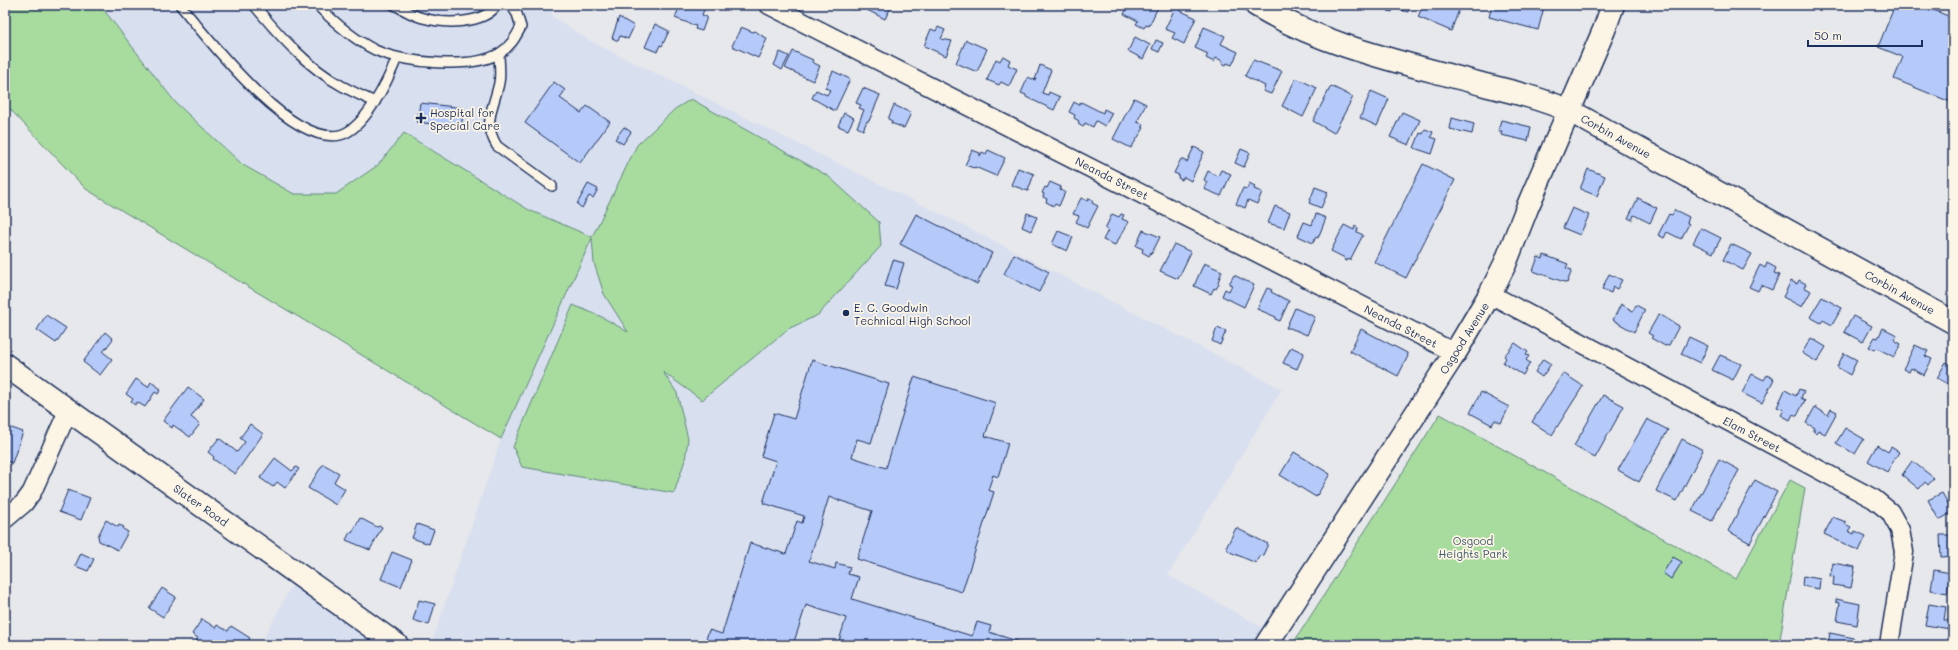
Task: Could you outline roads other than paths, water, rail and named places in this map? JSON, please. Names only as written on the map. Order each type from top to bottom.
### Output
[{"type":"main road","name":"Corbin Avenue","points":[[1256,5],[1295,27],[1339,44],[1535,98],[1570,111],[1953,322]]},
{"type":"main road","name":"Osgood Avenue","points":[[1266,645],[1455,353],[1490,294],[1505,264],[1527,208],[1570,111],[1604,30],[1612,5]]},
{"type":"main road","name":"Slater Road","points":[[5,365],[397,645]]},
{"type":"street","name":"Neanda Street","points":[[769,5],[1455,353]]},
{"type":"street","name":"Elam Street","points":[[1490,294],[1874,499],[1890,512],[1900,530],[1904,552],[1889,645]]},
{"type":"street","points":[[5,519],[24,503],[32,492],[68,411]]},
{"type":"lane","points":[[180,5],[228,63],[258,92],[290,119],[309,130],[324,135],[341,134],[357,124],[376,102],[397,58]]},
{"type":"lane","points":[[254,5],[271,25],[306,60],[341,85],[376,102]]},
{"type":"lane","points":[[317,5],[338,25],[374,49],[397,58],[437,63],[475,61],[499,54],[513,42],[521,27],[517,14],[511,5]]},
{"type":"lane","points":[[394,5],[422,18],[442,22],[476,18],[493,10],[497,5]]},
{"type":"lane","points":[[499,54],[500,81],[489,117],[489,130],[492,138],[497,146],[552,186]]},
{"type":"place","name":"Hospital for Special Care","points":[[421,118]]},
{"type":"place","name":"E. C. Goodwin Technical High School","points":[[846,313]]},
{"type":"park label","name":"Osgood Heights Park","points":[[1473,546]]}]
